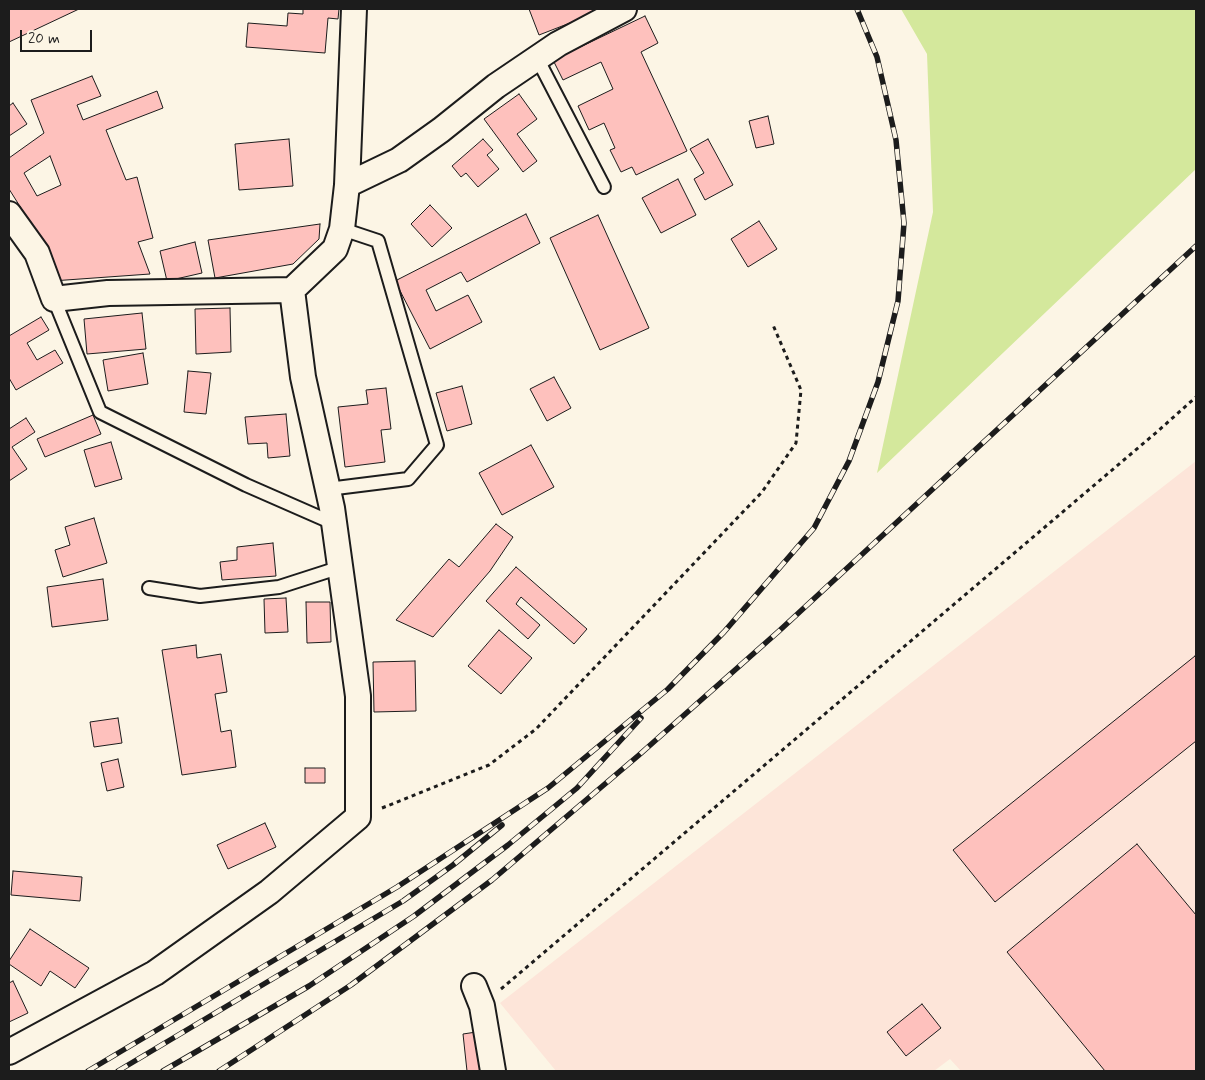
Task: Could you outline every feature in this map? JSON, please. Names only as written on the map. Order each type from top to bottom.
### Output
[{"type":"street","points":[[9,214],[37,253],[54,299],[108,294],[292,290],[335,248],[342,229],[347,185],[354,9]]},
{"type":"street","points":[[347,185],[399,160],[441,130],[496,86],[537,58],[558,44],[624,9]]},
{"type":"street","points":[[9,1052],[155,973],[269,892],[358,817],[358,696],[341,567],[328,489],[303,377],[292,290]]},
{"type":"street","points":[[478,996],[493,1071]]},
{"type":"lane","points":[[537,58],[604,187]]},
{"type":"lane","points":[[328,489],[408,478],[437,445],[378,241],[342,229]]},
{"type":"lane","points":[[54,299],[100,412],[246,486],[334,524]]},
{"type":"lane","points":[[149,588],[200,596],[279,587],[341,567]]},
{"type":"path","points":[[358,817],[489,765],[536,729],[762,492],[796,443],[801,390],[773,325]]},
{"type":"path","points":[[478,996],[1158,431],[1196,397]]},
{"type":"shaded area","points":[[1196,461],[1196,1071],[961,1071],[950,1059],[934,1071],[556,1071],[500,1003]]},
{"type":"green space","points":[[901,9],[1196,9],[1196,169],[877,473],[933,212],[927,54]]},
{"type":"building","points":[[9,9],[79,9],[9,42]]},
{"type":"building","points":[[303,9],[339,9],[338,19],[328,18],[325,53],[246,47],[248,23],[287,26],[288,13],[303,14]]},
{"type":"building","points":[[529,9],[606,9],[539,35]]},
{"type":"building","points":[[645,16],[658,43],[641,52],[687,151],[636,175],[632,167],[621,172],[610,150],[615,148],[604,123],[589,130],[578,106],[613,89],[601,62],[563,80],[553,60]]},
{"type":"building","points":[[92,76],[101,96],[77,105],[83,120],[157,91],[163,108],[106,130],[126,180],[137,177],[153,238],[138,242],[150,274],[52,281],[31,224],[9,189],[9,158],[44,133],[31,100]],"holes":[[[50,156],[61,185],[37,196],[24,173]]]},
{"type":"building","points":[[519,94],[537,119],[517,134],[537,161],[523,172],[484,119]]},
{"type":"building","points":[[13,103],[27,124],[9,136],[9,106]]},
{"type":"building","points":[[768,116],[774,144],[756,148],[749,121]]},
{"type":"building","points":[[289,139],[293,186],[239,190],[235,144]]},
{"type":"building","points":[[483,139],[493,150],[487,155],[499,169],[478,187],[466,173],[461,177],[452,166]]},
{"type":"building","points":[[708,139],[733,185],[705,200],[694,179],[704,173],[690,149]]},
{"type":"building","points":[[678,179],[696,215],[661,233],[642,198]]},
{"type":"building","points":[[430,205],[452,228],[432,247],[411,224]]},
{"type":"building","points":[[526,214],[540,243],[467,282],[461,272],[426,290],[436,311],[468,295],[482,322],[430,349],[395,281]]},
{"type":"building","points":[[598,215],[649,328],[600,350],[550,238]]},
{"type":"building","points":[[759,221],[777,249],[748,267],[731,239]]},
{"type":"building","points":[[320,224],[319,239],[293,264],[215,278],[208,240]]},
{"type":"building","points":[[195,242],[202,273],[167,281],[160,251]]},
{"type":"building","points":[[230,308],[231,352],[196,354],[195,309]]},
{"type":"building","points":[[142,313],[146,349],[87,354],[84,319]]},
{"type":"building","points":[[41,317],[49,330],[27,343],[37,360],[55,350],[63,363],[16,390],[9,378],[9,336]]},
{"type":"building","points":[[143,353],[148,384],[108,391],[103,360]]},
{"type":"building","points":[[188,371],[211,373],[206,414],[184,412]]},
{"type":"building","points":[[554,377],[571,408],[547,421],[530,389]]},
{"type":"building","points":[[462,386],[472,424],[447,431],[436,393]]},
{"type":"building","points":[[386,388],[391,429],[381,430],[385,462],[345,467],[338,407],[368,404],[366,390]]},
{"type":"building","points":[[286,414],[290,456],[268,458],[267,443],[248,444],[245,417]]},
{"type":"building","points":[[93,415],[101,434],[45,457],[37,439]]},
{"type":"building","points":[[26,418],[35,432],[12,447],[27,469],[9,481],[9,429]]},
{"type":"building","points":[[111,442],[122,479],[95,487],[84,450]]},
{"type":"building","points":[[531,445],[554,487],[502,515],[479,473]]},
{"type":"building","points":[[94,518],[107,563],[63,577],[55,550],[70,545],[65,527]]},
{"type":"building","points":[[496,524],[513,537],[490,571],[433,637],[396,620],[449,559],[459,567]]},
{"type":"building","points":[[273,543],[276,576],[222,580],[220,562],[237,560],[237,547]]},
{"type":"building","points":[[516,567],[587,629],[574,644],[521,597],[516,604],[540,625],[528,639],[486,601]]},
{"type":"building","points":[[103,579],[108,620],[52,627],[47,587]]},
{"type":"building","points":[[286,598],[288,632],[265,633],[264,599]]},
{"type":"building","points":[[306,602],[330,602],[331,642],[307,643]]},
{"type":"building","points":[[499,630],[532,658],[501,694],[468,666]]},
{"type":"building","points":[[196,645],[197,658],[221,654],[227,692],[215,694],[221,732],[231,730],[236,767],[182,775],[162,650]]},
{"type":"building","points":[[1195,656],[1196,741],[995,902],[953,850]]},
{"type":"building","points":[[415,661],[416,711],[374,712],[373,662]]},
{"type":"building","points":[[118,718],[122,743],[94,747],[90,722]]},
{"type":"building","points":[[118,759],[124,787],[107,791],[101,763]]},
{"type":"building","points":[[305,768],[325,768],[325,783],[305,783]]},
{"type":"building","points":[[265,823],[276,847],[228,869],[217,845]]},
{"type":"building","points":[[1137,844],[1196,915],[1196,1071],[1105,1071],[1007,952]]},
{"type":"building","points":[[13,871],[82,877],[80,901],[11,895]]},
{"type":"building","points":[[30,929],[89,968],[75,988],[50,971],[41,986],[9,964],[9,961]]},
{"type":"building","points":[[13,981],[28,1013],[9,1022],[9,983]]},
{"type":"building","points":[[922,1004],[941,1028],[906,1056],[887,1032]]},
{"type":"building","points":[[483,1031],[488,1071],[467,1071],[463,1034]]},
{"type":"railway","points":[[88,1071],[397,887],[548,788],[668,689],[724,632],[814,528],[849,461],[878,382],[898,301],[904,223],[896,140],[877,57],[857,9]]},
{"type":"railway","points":[[219,1071],[351,985],[492,880],[639,755],[779,631],[1196,246]]},
{"type":"railway","points":[[163,1071],[309,986],[414,916],[508,845],[577,788],[641,718]]},
{"type":"railway","points":[[118,1071],[403,901],[453,865],[502,825]]}]
